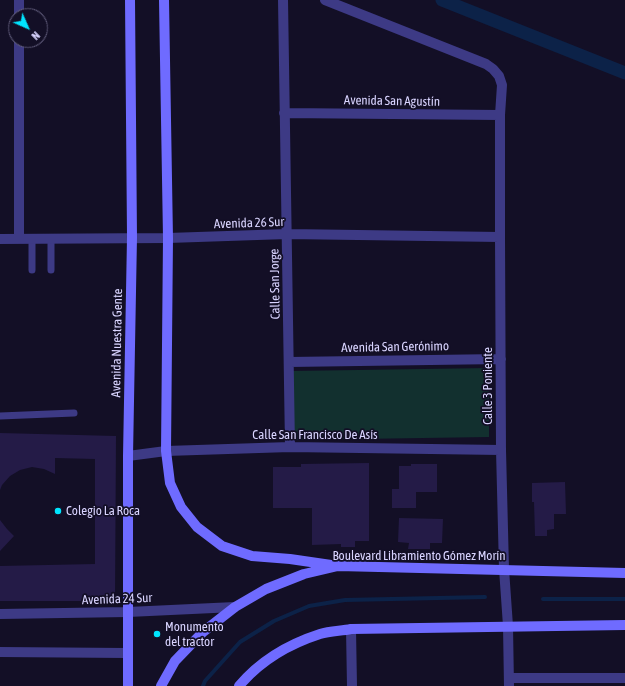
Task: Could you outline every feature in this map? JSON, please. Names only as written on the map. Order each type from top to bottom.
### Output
[{"type":"main road","name":"Avenida Nuestra Gente","points":[[128,686],[128,456],[132,237],[130,0]]},
{"type":"main road","points":[[164,0],[168,238],[166,451],[170,483],[181,507],[197,527],[222,546],[252,556],[338,566]]},
{"type":"main road","name":"Boulevard Libramiento Gómez Morín","points":[[161,686],[175,661],[203,632],[234,608],[266,589],[304,574],[338,566],[625,573]]},
{"type":"main road","points":[[239,686],[269,658],[294,644],[322,634],[351,629],[625,625]]},
{"type":"street","name":"Calle San Jorge","points":[[283,0],[290,447]]},
{"type":"street","name":"Calle 3 Poniente","points":[[325,0],[486,64],[494,69],[499,76],[502,86],[500,116],[501,450],[509,682]]},
{"type":"street","points":[[19,48],[20,238]]},
{"type":"street","name":"Avenida San Agustín","points":[[284,114],[500,116]]},
{"type":"street","name":"Avenida 26 Sur","points":[[0,239],[132,237],[168,238],[287,234],[500,237]]},
{"type":"street","name":"Avenida San Gerónimo","points":[[289,362],[501,359]]},
{"type":"street","name":"Calle San Francisco De Asís","points":[[128,456],[166,451],[290,447],[501,450]]},
{"type":"street","name":"Avenida 24 Sur","points":[[0,614],[128,612],[234,608]]},
{"type":"street","points":[[351,629],[352,686]]},
{"type":"street","points":[[0,652],[127,653]]},
{"type":"street","points":[[509,682],[625,678]]},
{"type":"lane","points":[[32,238],[32,270]]},
{"type":"lane","points":[[51,238],[51,270]]},
{"type":"lane","points":[[0,416],[74,413]]},
{"type":"green space","points":[[489,368],[489,437],[292,440],[292,371]]},
{"type":"building","points":[[0,433],[116,436],[115,601],[0,601],[0,566],[95,564],[95,459],[55,458],[55,474],[44,469],[32,467],[20,470],[10,476],[2,485],[0,490]]},
{"type":"building","points":[[369,463],[369,541],[355,541],[355,547],[341,547],[341,544],[312,545],[312,508],[273,508],[273,467],[301,467],[301,464]]},
{"type":"building","points":[[411,464],[437,464],[437,492],[416,492],[416,508],[392,508],[392,489],[399,489],[399,466],[411,466]]},
{"type":"building","points":[[565,482],[566,514],[554,514],[554,529],[547,530],[547,536],[535,536],[532,483]]},
{"type":"building","points":[[399,518],[443,519],[442,543],[430,543],[430,549],[408,549],[409,543],[398,542]]},
{"type":"building","points":[[0,520],[14,536],[0,551]]},
{"type":"waterway","points":[[442,0],[625,73]]},
{"type":"waterway","points":[[203,686],[205,681],[240,642],[274,621],[309,606],[345,600],[485,597]]},
{"type":"waterway","points":[[543,599],[625,599]]},
{"type":"place","name":"Colegio La Roca","points":[[58,511]]},
{"type":"place","name":"Monumento del tractor","points":[[157,634]]}]
